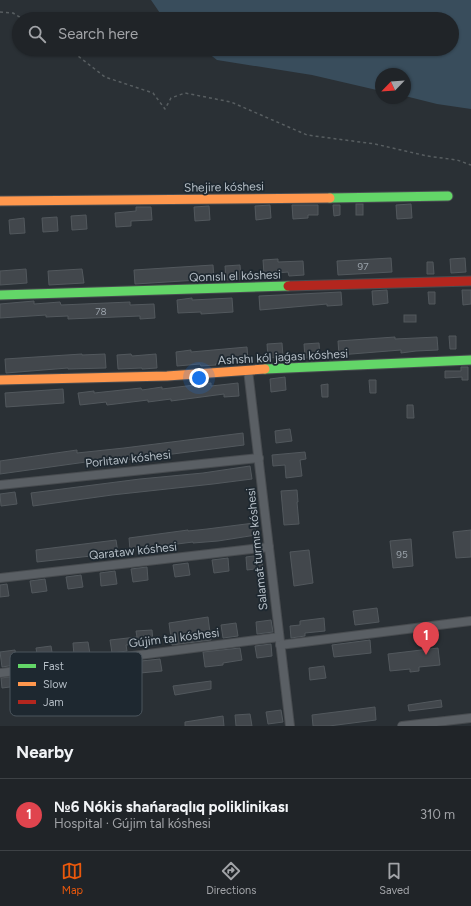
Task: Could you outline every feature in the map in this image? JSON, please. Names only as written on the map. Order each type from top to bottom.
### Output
[{"type":"street","name":"Shejire kóshesi","points":[[0,201],[448,196]]},
{"type":"street","name":"Qonıslı el kóshesi","points":[[0,295],[471,281]]},
{"type":"street","name":"Ashshı kól jaǵası kóshesi","points":[[0,380],[167,376],[248,370],[471,360]]},
{"type":"street","name":"Salamat turmıs kóshesi","points":[[248,370],[290,726]]},
{"type":"street","name":"Porlıtaw kóshesi","points":[[0,485],[259,458]]},
{"type":"street","name":"Qarataw kóshesi","points":[[0,578],[269,548]]},
{"type":"street","name":"Gújim tal kóshesi","points":[[142,656],[471,621]]},
{"type":"street","name":"Gújim tal kóshesi","points":[[0,672],[10,671]]},
{"type":"street","points":[[402,726],[471,718]]},
{"type":"path","points":[[0,12],[12,13]]},
{"type":"path","points":[[78,56],[105,77],[153,93],[165,109],[171,98],[185,93],[231,102],[307,135],[375,144],[427,156],[458,160],[471,165]]},
{"type":"water","points":[[151,0],[471,0],[471,109],[437,104],[411,98],[411,68],[375,68],[375,90],[312,75],[217,60],[212,56],[459,56],[459,12],[159,12]]},
{"type":"building","points":[[356,204],[363,204],[363,215],[356,215]]},
{"type":"building","points":[[411,204],[412,218],[397,219],[396,205]]},
{"type":"building","points":[[270,205],[271,218],[256,220],[255,206]]},
{"type":"building","points":[[292,205],[318,205],[318,215],[308,215],[308,218],[293,219]]},
{"type":"building","points":[[333,205],[340,205],[340,215],[334,216]]},
{"type":"building","points":[[209,206],[210,220],[195,221],[194,207]]},
{"type":"building","points":[[136,207],[151,207],[152,220],[131,221],[131,226],[116,227],[115,213],[136,211]]},
{"type":"building","points":[[86,215],[87,229],[72,230],[71,216]]},
{"type":"building","points":[[57,217],[58,231],[43,232],[42,218]]},
{"type":"building","points":[[24,218],[25,233],[10,234],[9,220]]},
{"type":"building","points":[[391,258],[392,272],[338,275],[337,261]]},
{"type":"building","points":[[465,258],[466,272],[451,273],[450,259]]},
{"type":"building","points":[[278,259],[278,262],[303,261],[304,275],[289,276],[288,272],[264,274],[263,260]]},
{"type":"building","points":[[427,262],[433,262],[434,274],[427,274]]},
{"type":"building","points":[[213,265],[214,279],[135,284],[134,270]]},
{"type":"building","points":[[240,265],[241,279],[226,280],[225,266]]},
{"type":"building","points":[[26,269],[27,283],[0,285],[0,271]]},
{"type":"building","points":[[82,269],[84,283],[49,285],[48,271]]},
{"type":"building","points":[[387,290],[388,303],[373,305],[372,291]]},
{"type":"building","points":[[462,290],[471,290],[471,304],[463,305]]},
{"type":"building","points":[[341,292],[342,305],[327,306],[327,304],[260,310],[259,296]]},
{"type":"building","points":[[428,292],[435,292],[435,304],[429,304]]},
{"type":"building","points":[[192,298],[192,300],[232,298],[233,312],[201,314],[201,312],[178,313],[177,300]]},
{"type":"building","points":[[34,301],[34,304],[60,302],[61,305],[130,302],[130,305],[154,304],[155,318],[140,319],[140,316],[68,319],[68,316],[46,317],[46,315],[0,318],[0,304]]},
{"type":"building","points":[[404,315],[416,315],[416,322],[404,322]]},
{"type":"building","points":[[449,336],[456,336],[456,349],[450,349]]},
{"type":"building","points":[[395,337],[395,339],[437,337],[438,350],[401,353],[401,350],[339,355],[338,341]]},
{"type":"building","points":[[282,343],[283,357],[268,358],[267,344]]},
{"type":"building","points":[[319,343],[320,357],[305,358],[304,344]]},
{"type":"building","points":[[247,347],[248,361],[215,364],[216,365],[201,366],[200,364],[177,366],[176,352]]},
{"type":"building","points":[[105,354],[106,368],[68,368],[6,373],[5,359]]},
{"type":"building","points":[[131,354],[132,356],[156,354],[157,368],[118,369],[117,355]]},
{"type":"building","points":[[461,367],[468,367],[468,380],[462,380],[462,377],[445,378],[445,371],[461,371]]},
{"type":"building","points":[[285,377],[286,390],[271,392],[270,379]]},
{"type":"building","points":[[369,380],[376,380],[376,393],[370,393]]},
{"type":"building","points":[[211,383],[211,386],[238,383],[239,396],[224,397],[224,394],[171,401],[171,399],[148,402],[148,400],[107,405],[106,402],[80,405],[78,393],[94,391],[94,393],[141,388],[142,390],[162,387],[162,389]]},
{"type":"building","points":[[328,384],[328,397],[322,397],[321,385]]},
{"type":"building","points":[[63,389],[64,403],[6,407],[5,393]]},
{"type":"building","points":[[407,405],[413,405],[414,418],[407,418]]},
{"type":"building","points":[[290,429],[292,441],[276,443],[275,431]]},
{"type":"building","points":[[243,433],[244,445],[133,459],[86,464],[86,462],[0,474],[0,461],[77,450],[77,453]]},
{"type":"building","points":[[305,452],[306,459],[300,460],[302,476],[286,478],[285,465],[273,466],[272,455]]},
{"type":"building","points":[[250,466],[252,479],[213,484],[112,495],[33,506],[31,493],[140,479],[203,473]]},
{"type":"building","points":[[297,490],[299,524],[284,525],[281,491]]},
{"type":"building","points":[[15,492],[17,504],[1,506],[0,494]]},
{"type":"building","points":[[254,523],[256,535],[218,541],[193,542],[130,550],[129,538]]},
{"type":"building","points":[[471,530],[471,557],[456,558],[453,532]]},
{"type":"building","points":[[411,539],[413,566],[393,568],[390,541]]},
{"type":"building","points":[[116,540],[118,553],[37,562],[36,550]]},
{"type":"building","points":[[309,550],[313,583],[294,586],[290,552]]},
{"type":"building","points":[[261,555],[263,568],[247,570],[246,557]]},
{"type":"building","points":[[228,558],[229,571],[214,573],[212,560]]},
{"type":"building","points":[[188,563],[190,575],[175,577],[173,565]]},
{"type":"building","points":[[147,567],[148,580],[133,582],[131,569]]},
{"type":"building","points":[[115,571],[117,584],[101,586],[100,573]]},
{"type":"building","points":[[81,575],[83,587],[68,589],[66,577]]},
{"type":"building","points":[[45,579],[47,591],[32,593],[30,581]]},
{"type":"building","points":[[7,584],[9,596],[0,597],[0,585]]},
{"type":"building","points":[[377,608],[379,622],[355,625],[353,611]]},
{"type":"building","points":[[208,617],[211,640],[172,645],[169,623]]},
{"type":"building","points":[[324,618],[325,631],[305,633],[305,636],[291,638],[290,626],[300,625],[300,621]]},
{"type":"building","points":[[271,620],[273,632],[257,634],[256,622]]},
{"type":"building","points":[[236,623],[238,636],[223,638],[221,625]]},
{"type":"building","points":[[152,630],[153,642],[126,645],[127,651],[112,652],[110,640],[137,637],[136,631]]},
{"type":"building","points":[[370,640],[371,653],[334,657],[332,645]]},
{"type":"building","points":[[88,642],[90,652],[74,652],[73,643]]},
{"type":"building","points":[[271,644],[272,656],[257,658],[255,646]]},
{"type":"building","points":[[51,646],[52,652],[37,652],[36,648]]},
{"type":"building","points":[[240,648],[242,660],[223,663],[223,665],[205,667],[203,652]]},
{"type":"building","points":[[438,648],[440,665],[419,667],[419,671],[410,672],[410,669],[390,671],[388,654]]},
{"type":"building","points":[[15,650],[15,652],[10,652],[10,666],[2,667],[0,652]]},
{"type":"building","points":[[160,659],[162,671],[142,673],[142,661]]},
{"type":"building","points":[[324,666],[326,678],[310,680],[309,668]]},
{"type":"building","points":[[10,677],[10,687],[2,688],[1,678]]},
{"type":"building","points":[[211,681],[211,689],[175,695],[173,686]]},
{"type":"building","points":[[441,700],[442,707],[409,711],[408,705]]},
{"type":"building","points":[[375,707],[376,720],[329,726],[313,726],[312,715]]},
{"type":"building","points":[[281,710],[283,722],[268,724],[266,712]]},
{"type":"building","points":[[250,714],[252,726],[236,726],[235,715]]},
{"type":"building","points":[[223,716],[224,726],[185,726],[185,722]]},
{"type":"traffic: fast","points":[[330,198],[448,196]]},
{"type":"traffic: fast","points":[[0,295],[288,286]]},
{"type":"traffic: fast","points":[[265,369],[471,360]]},
{"type":"traffic: slow","points":[[0,201],[330,198]]},
{"type":"traffic: slow","points":[[0,380],[167,376],[265,369]]},
{"type":"traffic: jam","points":[[288,286],[471,281]]},
{"type":"place","name":"№6 Nókis shańaraqlıq poliklinikası","points":[[426,655]]}]
